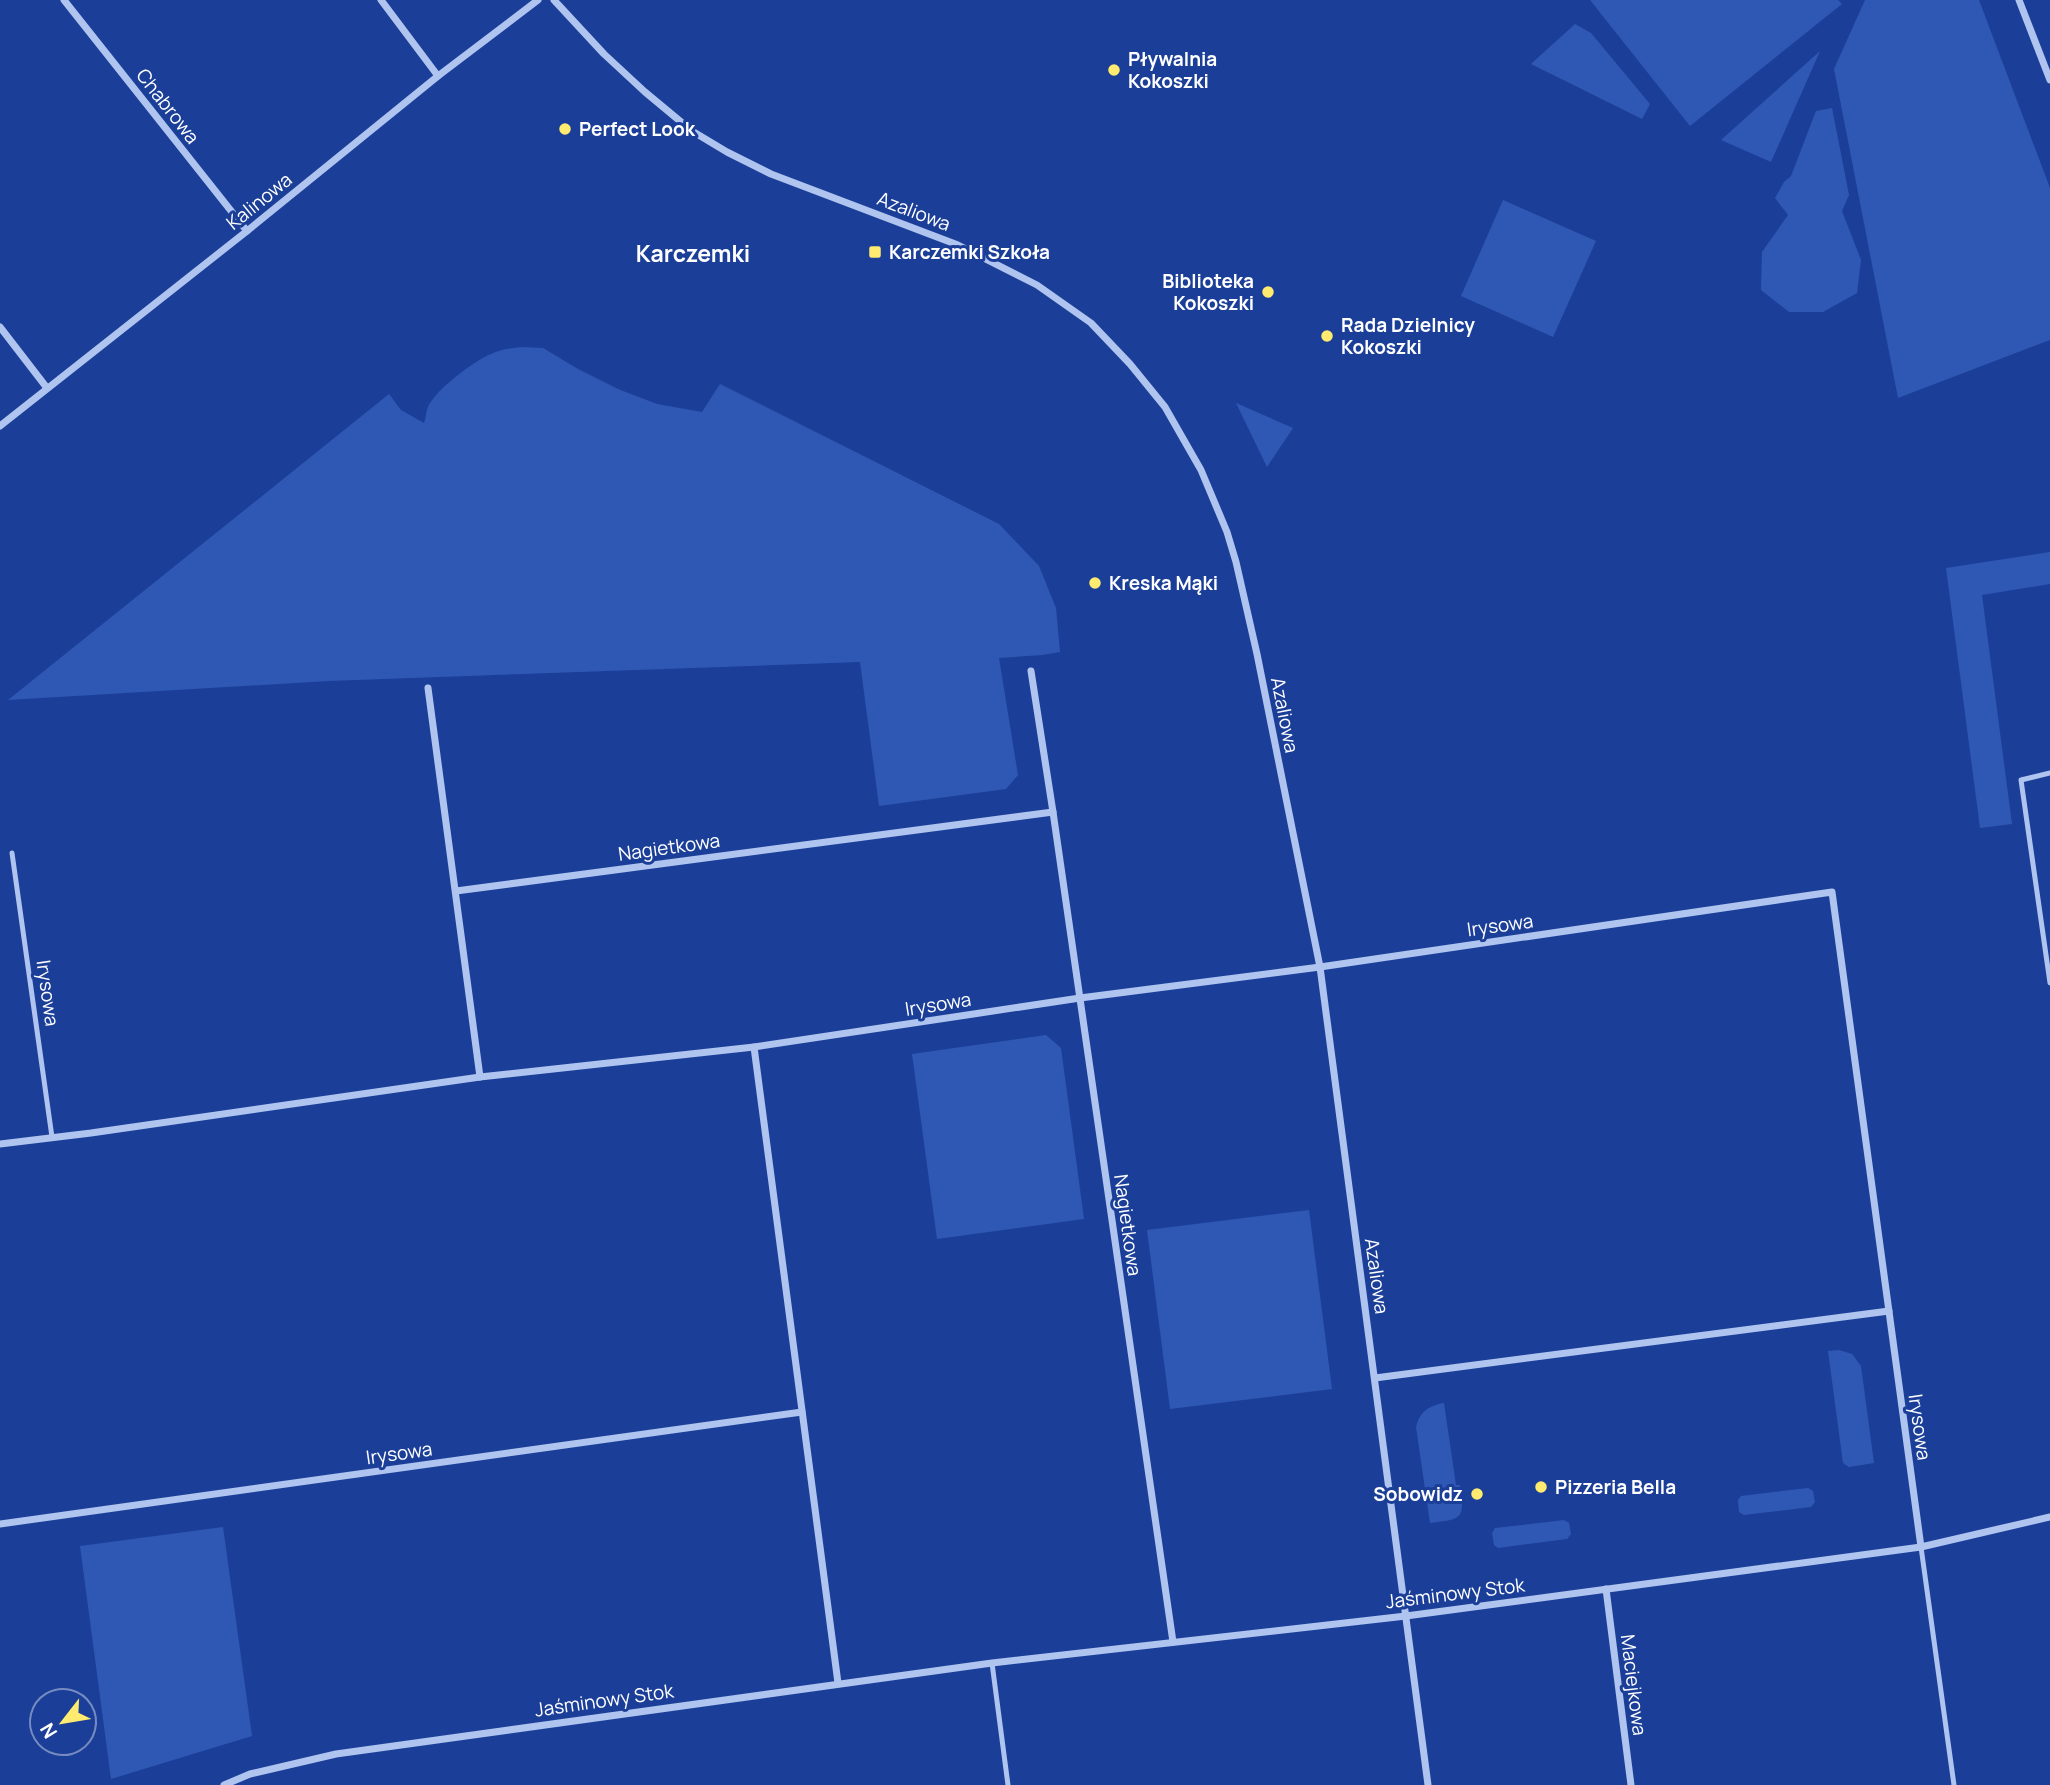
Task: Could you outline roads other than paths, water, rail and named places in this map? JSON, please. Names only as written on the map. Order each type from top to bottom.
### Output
[{"type":"street","name":"Chabrowa","points":[[64,0],[247,231]]},
{"type":"street","points":[[381,0],[438,76]]},
{"type":"street","name":"Kalinowa","points":[[0,426],[438,76],[538,0]]},
{"type":"street","name":"Azaliowa","points":[[554,0],[612,62],[692,131],[771,174],[958,245],[1037,285],[1091,323],[1130,364],[1165,407],[1201,470],[1227,532],[1236,562],[1320,967],[1428,1785]]},
{"type":"street","points":[[2020,0],[2050,80]]},
{"type":"street","points":[[0,327],[47,388]]},
{"type":"street","name":"Nagietkowa","points":[[1031,671],[1173,1642]]},
{"type":"street","points":[[428,688],[480,1077]]},
{"type":"street","name":"Nagietkowa","points":[[456,891],[1053,812]]},
{"type":"street","name":"Irysowa","points":[[0,1144],[480,1077],[754,1047],[1080,998],[1320,967],[1832,892],[1921,1547]]},
{"type":"street","points":[[754,1047],[838,1683]]},
{"type":"street","points":[[1375,1378],[1889,1311]]},
{"type":"street","name":"Irysowa","points":[[0,1524],[802,1412]]},
{"type":"street","name":"Jaśminowy Stok","points":[[224,1785],[250,1774],[336,1754],[992,1662],[1406,1616],[1921,1547],[2050,1517]]},
{"type":"street","name":"Maciejkowa","points":[[1606,1589],[1631,1785]]},
{"type":"lane","points":[[2050,773],[2021,780],[2050,983]]},
{"type":"lane","name":"Irysowa","points":[[12,853],[52,1137]]},
{"type":"lane","points":[[1921,1547],[1954,1785]]},
{"type":"lane","points":[[992,1662],[1008,1785]]},
{"type":"place","name":"Pływalnia Kokoszki","points":[[1114,70]]},
{"type":"place","name":"Perfect Look","points":[[565,129]]},
{"type":"place","name":"Karczemki Szkoła","points":[[875,252]]},
{"type":"place","name":"Biblioteka Kokoszki","points":[[1268,292]]},
{"type":"place","name":"Rada Dzielnicy Kokoszki","points":[[1327,336]]},
{"type":"place","name":"Kreska Mąki","points":[[1095,583]]},
{"type":"place","name":"Pizzeria Bella","points":[[1541,1487]]},
{"type":"place","name":"Sobowidz","points":[[1477,1494]]},
{"type":"district","name":"Karczemki","points":[[693,253]]}]
